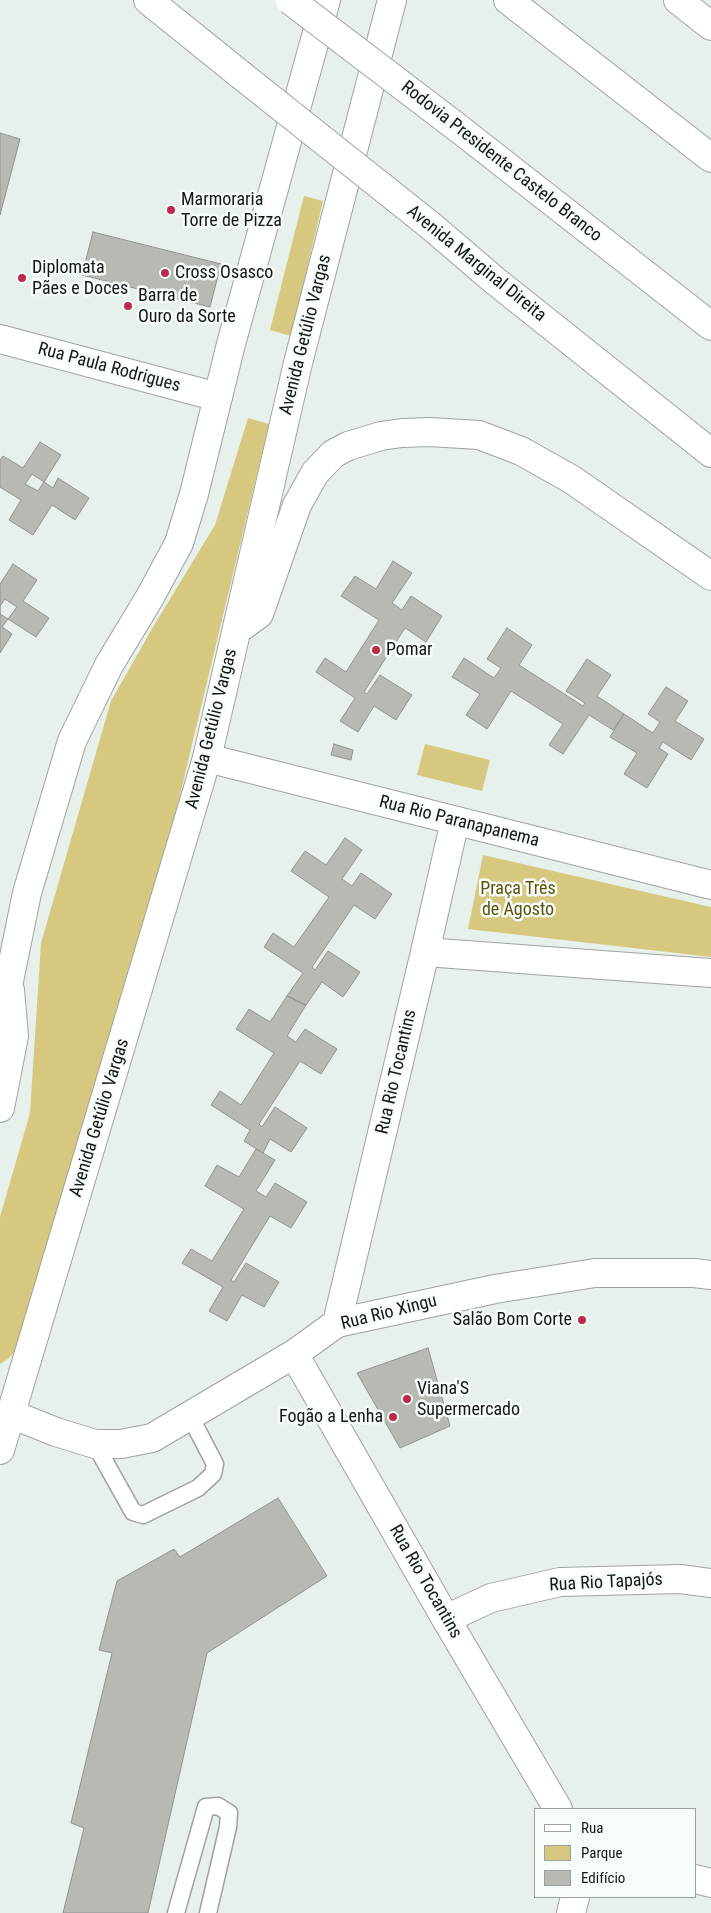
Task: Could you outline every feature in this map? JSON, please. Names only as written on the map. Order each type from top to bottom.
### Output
[{"type":"main road","name":"Avenida Marginal Direita","points":[[148,0],[711,453]]},
{"type":"main road","name":"Rodovia Presidente Castelo Branco","points":[[290,0],[458,128],[711,326]]},
{"type":"main road","points":[[0,1014],[9,981],[26,893],[72,741],[109,665],[150,597],[179,543],[194,494],[231,344],[326,0]]},
{"type":"main road","name":"Avenida Getúlio Vargas","points":[[0,1450],[6,1410],[207,758],[298,363],[392,0]]},
{"type":"main road","points":[[508,0],[711,158]]},
{"type":"main road","points":[[678,0],[711,26]]},
{"type":"main road","name":"Rua Paula Rodrigues","points":[[0,339],[218,397]]},
{"type":"main road","points":[[237,630],[259,614],[297,506],[315,473],[333,454],[348,446],[382,436],[402,433],[429,432],[479,435],[521,451],[570,479],[711,576]]},
{"type":"main road","name":"Rua Rio Paranapanema","points":[[207,758],[711,885]]},
{"type":"main road","name":"Rua Rio Tocantins","points":[[337,1323],[426,952],[455,821]]},
{"type":"main road","points":[[426,952],[711,973]]},
{"type":"main road","points":[[0,1108],[14,1036],[9,981]]},
{"type":"main road","name":"Rua Rio Xingu","points":[[6,1410],[56,1432],[95,1444],[121,1444],[152,1438],[294,1354],[337,1323],[495,1289],[595,1273],[694,1273],[711,1275]]},
{"type":"main road","name":"Rua Rio Tocantins","points":[[294,1354],[446,1619],[557,1808]]},
{"type":"main road","name":"Rua Rio Tapajós","points":[[446,1619],[491,1598],[560,1582],[680,1578],[711,1584]]},
{"type":"main road","points":[[696,1879],[711,1882]]},
{"type":"main road","points":[[571,1913],[575,1898]]},
{"type":"lane","points":[[95,1444],[133,1512],[143,1515],[198,1488],[213,1474],[215,1464],[190,1416]]},
{"type":"lane","points":[[176,1913],[206,1807],[218,1806],[229,1813],[228,1826],[208,1913]]},
{"type":"green space","points":[[304,196],[323,201],[291,336],[270,330]]},
{"type":"green space","points":[[248,418],[269,424],[171,832],[21,1345],[8,1359],[0,1364],[0,1217],[30,1113],[41,943],[111,701],[215,525]]},
{"type":"green space","points":[[425,744],[490,760],[482,791],[417,775]]},
{"type":"green space","name":"Praça Três de Agosto","points":[[483,855],[711,907],[711,957],[468,929]]},
{"type":"building","points":[[0,133],[20,139],[0,215]]},
{"type":"building","points":[[93,232],[221,264],[210,307],[82,275]]},
{"type":"building","points":[[40,442],[61,455],[44,482],[53,488],[58,478],[89,498],[75,520],[52,505],[33,535],[9,520],[21,500],[0,487],[0,460],[3,456],[23,468]]},
{"type":"building","points":[[32,474],[44,482],[38,491],[25,484]]},
{"type":"building","name":"Pomar","points":[[393,561],[412,573],[392,603],[402,610],[411,596],[442,616],[426,642],[405,628],[364,692],[367,694],[380,675],[412,695],[396,720],[374,706],[358,732],[340,721],[355,698],[316,672],[325,658],[346,672],[379,620],[341,596],[355,576],[376,589]]},
{"type":"building","points":[[13,564],[37,580],[23,601],[49,618],[36,637],[8,619],[2,627],[12,634],[0,653],[0,584]]},
{"type":"building","points":[[5,599],[17,607],[8,619],[0,614],[0,606]]},
{"type":"building","points":[[507,628],[532,645],[519,665],[583,706],[585,703],[566,691],[587,659],[611,675],[597,696],[624,714],[613,730],[589,715],[563,754],[549,745],[563,724],[511,691],[487,729],[466,715],[480,694],[452,677],[464,658],[494,678],[501,668],[487,659]]},
{"type":"building","points":[[666,687],[688,701],[675,721],[704,739],[691,760],[663,742],[659,748],[668,754],[647,788],[624,774],[637,753],[610,737],[624,714],[653,733],[660,722],[648,714]]},
{"type":"building","points":[[334,744],[353,750],[351,760],[331,755]]},
{"type":"building","points":[[345,838],[362,850],[342,879],[352,886],[361,873],[392,894],[375,919],[354,905],[312,967],[315,970],[328,951],[360,972],[343,997],[322,982],[306,1005],[287,996],[303,973],[264,947],[273,933],[294,947],[329,897],[291,871],[305,851],[326,865]]},
{"type":"building","points":[[287,996],[306,1005],[287,1036],[296,1042],[305,1029],[337,1049],[321,1074],[300,1061],[259,1124],[262,1127],[275,1107],[307,1128],[291,1152],[270,1139],[263,1153],[244,1141],[250,1130],[211,1105],[220,1091],[241,1105],[274,1053],[236,1029],[249,1009],[270,1022]]},
{"type":"building","points":[[256,1149],[275,1160],[256,1191],[266,1197],[275,1183],[307,1202],[291,1228],[270,1216],[231,1280],[234,1282],[246,1263],[279,1282],[264,1307],[242,1295],[227,1321],[209,1311],[223,1287],[182,1263],[191,1249],[212,1261],[244,1209],[205,1186],[217,1165],[239,1177]]},
{"type":"building","name":"Viana'S Supermercado","points":[[428,1348],[450,1426],[400,1448],[357,1373]]},
{"type":"building","points":[[278,1498],[327,1576],[207,1653],[148,1913],[63,1913],[84,1828],[71,1823],[112,1653],[99,1650],[117,1581],[174,1549],[180,1557]]},
{"type":"place","name":"Marmoraria Torre de Pizza","points":[[171,210]]},
{"type":"place","name":"Cross Osasco","points":[[165,273]]},
{"type":"place","name":"Diplomata Pães e Doces","points":[[22,278]]},
{"type":"place","name":"Barra de Ouro da Sorte","points":[[128,306]]},
{"type":"place","name":"Pomar","points":[[376,650]]},
{"type":"place","name":"Salão Bom Corte","points":[[582,1320]]},
{"type":"place","name":"Viana'S Supermercado","points":[[407,1399]]},
{"type":"place","name":"Fogão a Lenha","points":[[393,1417]]}]
